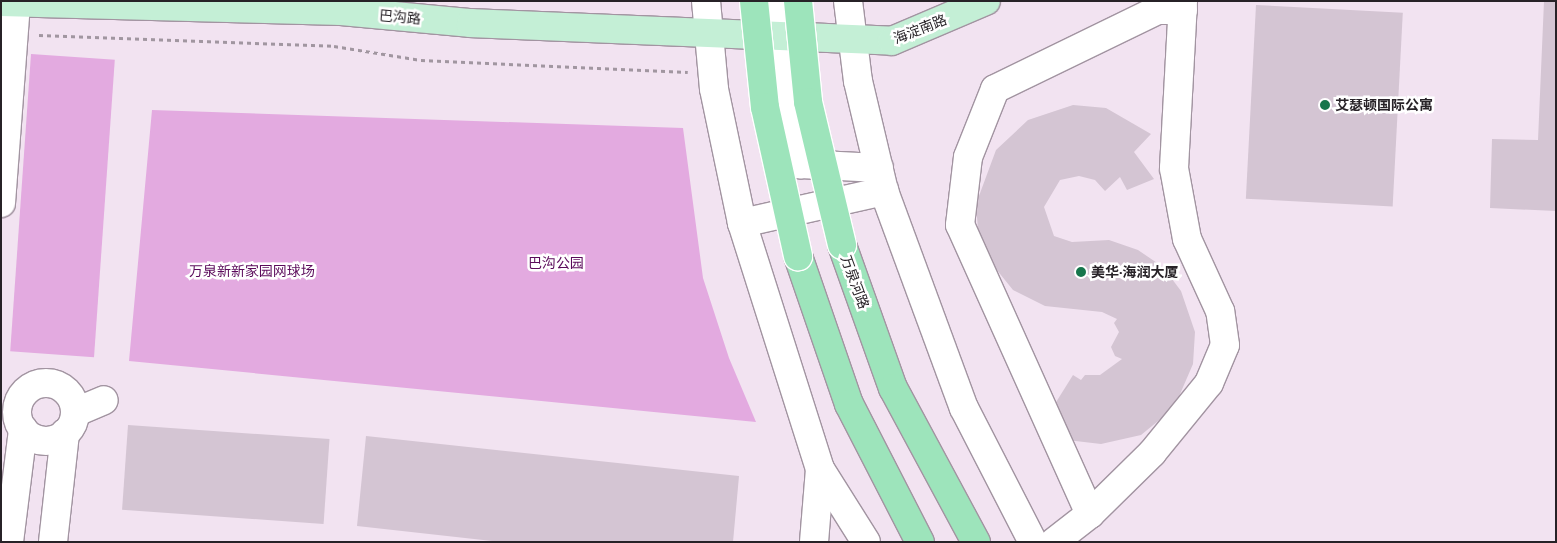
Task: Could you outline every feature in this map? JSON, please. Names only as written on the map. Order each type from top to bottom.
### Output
[{"type":"highway","points":[[754,1],[765,107],[798,256],[849,404],[920,542]]},
{"type":"highway","name":"万泉河路","points":[[798,1],[808,102],[842,244],[893,388],[976,542]]},
{"type":"main road","name":"海淀南路","points":[[776,36],[892,41],[986,1]]},
{"type":"main road","name":"巴沟路","points":[[9,2],[340,11],[471,23],[776,36]]},
{"type":"street","points":[[706,1],[714,89],[742,223],[820,469],[866,542]]},
{"type":"street","points":[[772,1],[776,36],[800,164],[881,180]]},
{"type":"street","points":[[848,1],[851,40],[881,180],[964,408],[1033,542]]},
{"type":"street","points":[[1,203],[14,34],[9,2]]},
{"type":"street","points":[[1054,542],[1090,514],[1152,452],[1209,383],[1225,345],[1220,311],[1187,239],[1174,168],[1183,6],[1158,10],[995,89],[968,157],[960,225],[1090,514]]},
{"type":"street","points":[[742,223],[881,180]]},
{"type":"street","points":[[43,383],[64,388],[70,423],[53,542],[9,538],[14,410],[25,391],[43,383]]},
{"type":"street","points":[[14,410],[44,441],[104,400]]},
{"type":"street","points":[[814,542],[820,469]]},
{"type":"path","points":[[14,34],[334,46],[421,60],[650,67]]},
{"type":"green space","points":[[31,54],[115,60],[94,357],[10,351]]},
{"type":"green space","name":"巴沟公园","points":[[152,110],[683,128],[703,278],[729,358],[756,422],[129,361]]},
{"type":"building","points":[[1544,1],[1556,1],[1556,211],[1490,208],[1492,139],[1538,140]]},
{"type":"building","name":"艾瑟顿国际公寓","points":[[1256,5],[1403,13],[1393,206],[1246,199]]},
{"type":"building","name":"美华·海润大厦","points":[[1073,105],[1106,108],[1151,134],[1134,152],[1154,179],[1127,190],[1120,177],[1105,191],[1095,180],[1079,176],[1060,180],[1044,207],[1054,236],[1072,242],[1109,240],[1138,250],[1163,267],[1181,291],[1195,332],[1193,364],[1174,408],[1141,435],[1101,444],[1067,440],[1048,415],[1073,375],[1081,380],[1085,375],[1100,375],[1122,359],[1115,356],[1111,347],[1119,332],[1114,323],[1117,319],[1102,312],[1045,306],[1013,290],[988,259],[978,230],[976,204],[996,150],[1028,120]]},
{"type":"building","points":[[128,425],[330,439],[324,524],[122,510]]},
{"type":"building","points":[[366,436],[739,476],[733,542],[501,542],[357,526]]},
{"type":"place","name":"艾瑟顿国际公寓","points":[[1325,105]]},
{"type":"place","name":"美华·海润大厦","points":[[1081,272]]},
{"type":"park label","name":"万泉新新家园网球场","points":[[252,271]]}]
